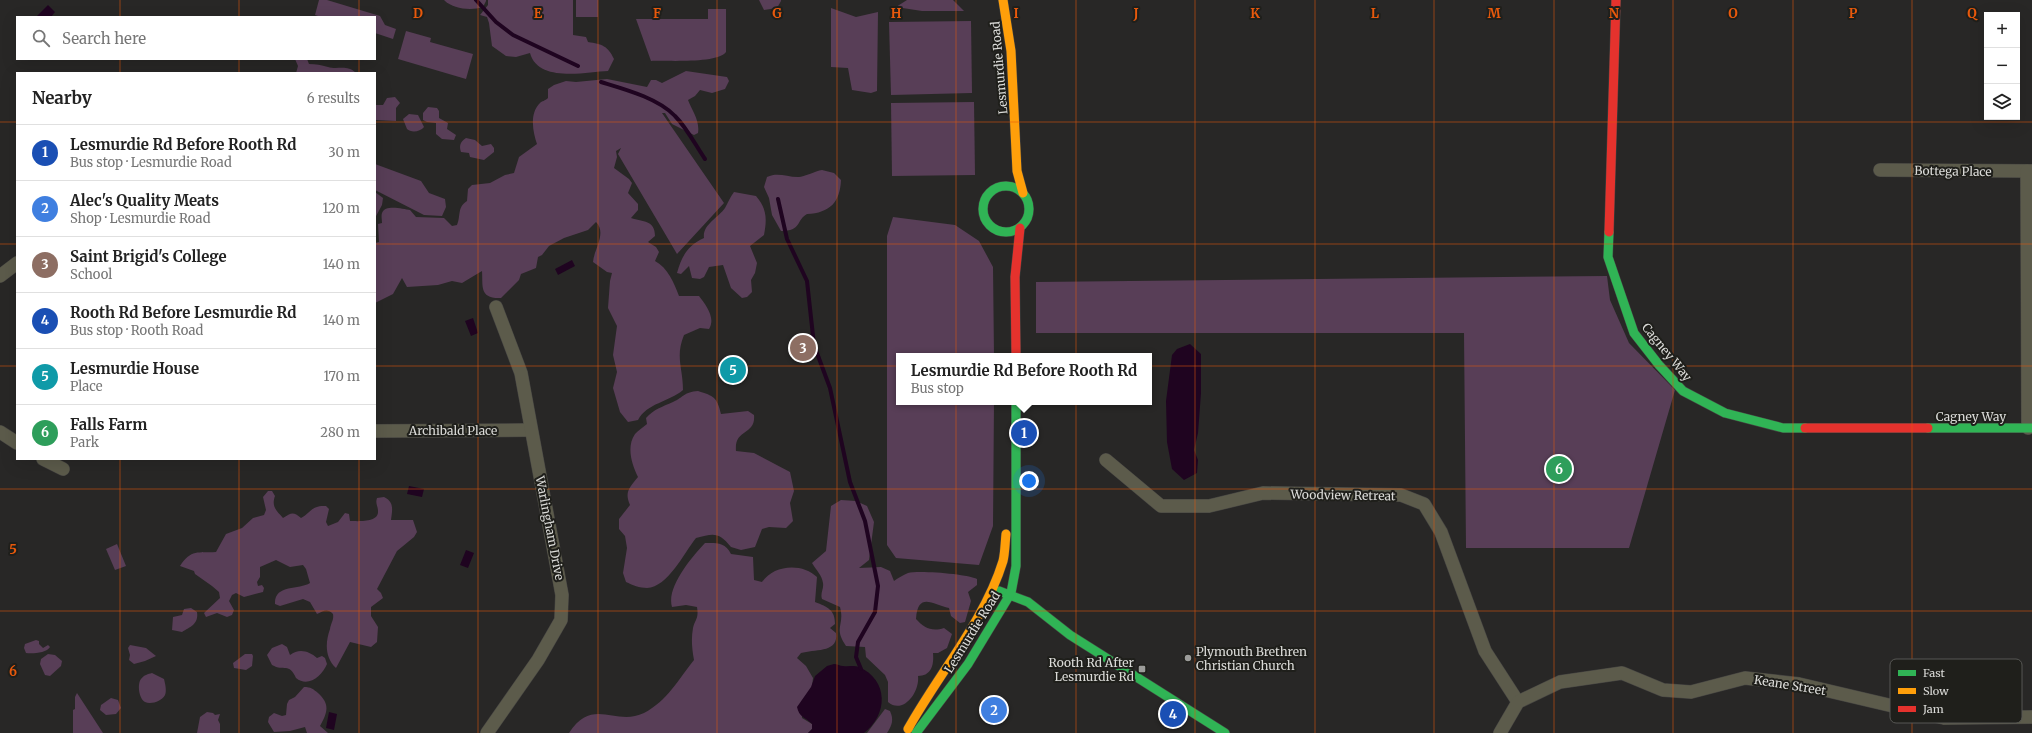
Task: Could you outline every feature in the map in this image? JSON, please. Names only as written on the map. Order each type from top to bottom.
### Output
[{"type":"main road","name":"Lesmurdie Road","points":[[1004,0],[1011,51],[1017,171],[1023,193],[1027,199],[1029,212],[1024,224],[1020,228],[1015,277],[1016,353]]},
{"type":"main road","name":"Cagney Way","points":[[1616,0],[1608,257],[1634,333],[1659,365],[1683,391],[1725,413],[1782,428],[2030,428]]},
{"type":"main road","name":"Lesmurdie Road","points":[[1008,161],[1015,135]]},
{"type":"main road","points":[[998,188],[1003,176]]},
{"type":"main road","points":[[1020,228],[1005,233],[998,231],[988,224],[983,212],[983,206],[988,195],[998,188],[1011,187],[1023,193]]},
{"type":"main road","points":[[998,231],[1002,242]]},
{"type":"main road","name":"Lesmurdie Road","points":[[1007,255],[1015,277]]},
{"type":"main road","name":"Lesmurdie Road","points":[[916,733],[968,664],[1008,607],[1016,566],[1016,405]]},
{"type":"main road","name":"Lesmurdie Road","points":[[906,733],[926,695],[964,640],[992,590],[1003,560],[1017,459]]},
{"type":"main road","points":[[992,590],[1011,593],[1048,616],[1070,635]]},
{"type":"main road","points":[[992,590],[1008,607]]},
{"type":"main road","points":[[1030,617],[1070,635],[1225,733]]},
{"type":"street","name":"Bottega Place","points":[[1880,170],[2029,171],[2030,428]]},
{"type":"street","points":[[0,276],[16,264]]},
{"type":"street","name":"Warlingham Drive","points":[[487,733],[538,660],[561,620],[562,595],[521,373],[496,307]]},
{"type":"street","name":"Archibald Place","points":[[376,431],[531,430]]},
{"type":"street","points":[[0,432],[16,442]]},
{"type":"street","points":[[44,460],[63,469]]},
{"type":"street","name":"Woodview Retreat","points":[[1106,460],[1161,506],[1209,506],[1263,493],[1401,495],[1424,504],[1441,532],[1485,651],[1518,702]]},
{"type":"street","name":"Keane Street","points":[[1518,702],[1560,682],[1622,673],[1663,690],[1691,692],[1745,678],[1799,684],[1890,705]]},
{"type":"street","points":[[1500,733],[1518,702]]},
{"type":"street","name":"Keane Street","points":[[2022,717],[2032,717]]},
{"type":"shaded area","points":[[319,0],[327,0],[380,16],[385,25],[396,29],[393,39],[376,33],[376,16],[315,15]]},
{"type":"shaded area","points":[[444,0],[486,1],[483,7],[468,9],[457,7]]},
{"type":"shaded area","points":[[488,0],[573,0],[573,35],[586,37],[588,42],[607,48],[614,59],[608,71],[564,74],[542,69],[535,62],[530,53],[516,57],[506,56],[492,46],[487,17],[480,15],[488,5]]},
{"type":"shaded area","points":[[576,0],[598,0],[598,17],[576,17]]},
{"type":"shaded area","points":[[759,0],[781,1],[777,8],[764,10]]},
{"type":"shaded area","points":[[907,0],[953,0],[964,11],[922,11],[896,7]]},
{"type":"shaded area","points":[[48,5],[55,12],[52,16],[37,16]]},
{"type":"shaded area","points":[[831,8],[856,17],[878,12],[877,91],[871,93],[852,90],[848,68],[831,67]]},
{"type":"shaded area","points":[[708,9],[726,9],[726,52],[721,56],[703,60],[651,61],[636,19],[708,19]]},
{"type":"shaded area","points":[[971,21],[972,93],[891,95],[889,22]]},
{"type":"shaded area","points":[[406,31],[431,38],[430,42],[473,54],[466,79],[398,59]]},
{"type":"shaded area","points":[[295,60],[307,60],[309,64],[349,69],[355,72],[296,72],[298,66]]},
{"type":"shaded area","points":[[686,71],[727,77],[729,81],[725,89],[712,93],[700,90],[695,96],[688,100],[698,124],[698,133],[694,135],[672,124],[665,113],[662,113],[724,203],[677,254],[618,154],[621,148],[616,151],[617,157],[614,168],[632,183],[628,193],[638,204],[638,210],[631,218],[648,222],[653,227],[655,236],[648,242],[656,247],[659,252],[655,261],[667,272],[673,281],[679,296],[699,296],[707,307],[711,316],[711,325],[709,329],[700,328],[684,335],[680,350],[683,390],[647,410],[638,420],[628,422],[620,412],[613,388],[617,372],[613,355],[617,326],[608,308],[612,273],[607,272],[593,262],[600,236],[599,226],[596,222],[588,230],[564,238],[549,246],[542,255],[538,257],[536,268],[521,274],[519,280],[501,298],[494,298],[486,294],[483,286],[482,271],[462,283],[452,281],[438,285],[407,287],[402,278],[393,294],[376,302],[376,243],[379,242],[378,224],[382,223],[382,214],[384,210],[394,208],[410,210],[416,217],[444,218],[452,226],[457,225],[460,209],[467,201],[468,189],[472,185],[490,183],[505,175],[514,173],[519,157],[537,144],[533,129],[534,112],[541,102],[548,98],[548,89],[554,85],[566,81],[576,82],[607,79],[647,87],[651,80],[656,80],[662,83]]},
{"type":"shaded area","points":[[395,97],[400,103],[396,108],[396,121],[376,120],[376,105],[383,105],[387,98]]},
{"type":"shaded area","points":[[974,102],[975,175],[892,176],[891,103]]},
{"type":"shaded area","points":[[428,107],[437,108],[439,111],[439,118],[448,123],[447,129],[456,135],[454,140],[442,139],[436,134],[436,123],[423,120],[423,113]]},
{"type":"shaded area","points":[[409,114],[418,115],[424,127],[416,131],[407,129],[403,119]]},
{"type":"shaded area","points":[[466,138],[475,140],[482,146],[491,144],[494,148],[494,152],[484,160],[470,157],[469,153],[461,152],[460,150],[462,141]]},
{"type":"shaded area","points":[[376,164],[421,181],[429,193],[445,199],[446,207],[442,216],[424,215],[376,191]]},
{"type":"shaded area","points":[[822,170],[834,173],[841,180],[836,200],[828,209],[807,214],[796,227],[788,231],[781,231],[772,215],[769,198],[764,187],[767,177],[778,175],[800,177]]},
{"type":"shaded area","points":[[734,192],[756,196],[762,205],[766,219],[764,235],[750,246],[757,263],[755,273],[751,280],[752,292],[747,297],[742,298],[731,288],[723,265],[709,267],[704,277],[700,279],[692,278],[689,266],[681,274],[677,273],[686,252],[693,244],[704,238],[705,229],[722,212]]},
{"type":"shaded area","points":[[376,193],[383,198],[382,205],[376,216]]},
{"type":"shaded area","points":[[893,217],[955,225],[979,241],[993,267],[994,353],[896,353],[896,405],[994,405],[993,526],[979,565],[896,558],[887,545],[887,236]]},
{"type":"shaded area","points":[[572,260],[575,266],[558,275],[555,269]]},
{"type":"shaded area","points":[[1607,276],[1610,300],[1629,343],[1675,390],[1629,548],[1466,548],[1464,333],[1036,333],[1036,282]]},
{"type":"shaded area","points":[[473,318],[478,333],[471,336],[465,321]]},
{"type":"shaded area","points":[[1190,344],[1201,354],[1201,393],[1198,433],[1194,450],[1198,460],[1197,473],[1184,480],[1172,469],[1167,442],[1166,401],[1172,355],[1177,349]]},
{"type":"shaded area","points":[[698,391],[708,394],[714,398],[718,404],[721,414],[748,411],[754,415],[754,422],[752,426],[738,439],[736,451],[754,453],[790,472],[794,491],[790,503],[793,521],[786,528],[769,527],[762,529],[755,547],[741,550],[731,547],[727,542],[716,535],[707,535],[696,538],[669,576],[662,582],[647,588],[636,586],[626,582],[623,573],[627,548],[625,536],[619,529],[619,519],[630,505],[628,500],[629,490],[638,477],[630,450],[632,439],[635,434],[647,424],[646,418],[652,412],[687,394]]},
{"type":"shaded area","points":[[409,486],[424,489],[422,497],[407,494]]},
{"type":"shaded area","points":[[268,491],[272,491],[275,496],[274,506],[283,518],[288,515],[296,514],[301,518],[314,508],[326,506],[329,509],[326,522],[328,526],[338,522],[345,513],[349,514],[350,521],[363,521],[375,518],[378,509],[376,502],[377,498],[384,497],[390,501],[391,504],[391,520],[413,520],[417,532],[414,537],[397,551],[377,589],[383,598],[371,607],[371,616],[378,627],[377,642],[371,647],[350,642],[336,668],[330,660],[327,650],[328,634],[333,620],[333,614],[331,612],[324,611],[317,614],[310,602],[303,599],[280,606],[275,604],[278,593],[283,590],[310,583],[306,569],[303,565],[290,567],[276,560],[260,567],[260,577],[257,582],[258,586],[262,585],[264,588],[263,592],[244,597],[236,593],[232,595],[229,601],[234,610],[232,615],[227,617],[217,613],[206,617],[204,613],[220,598],[219,592],[195,574],[194,571],[180,566],[191,554],[200,552],[216,552],[226,534],[242,528],[253,518],[264,515],[266,510],[263,497]]},
{"type":"shaded area","points":[[841,500],[856,501],[867,506],[874,522],[869,560],[859,568],[881,567],[890,571],[894,581],[908,573],[913,572],[954,574],[977,579],[977,585],[968,592],[971,601],[965,622],[960,623],[951,616],[949,608],[927,602],[923,602],[920,605],[917,610],[916,619],[919,622],[925,627],[936,630],[944,628],[952,634],[947,648],[938,653],[933,653],[933,661],[929,672],[918,676],[918,682],[913,695],[905,704],[899,706],[888,702],[888,682],[885,675],[866,657],[865,647],[846,646],[842,640],[840,635],[840,607],[822,599],[822,580],[812,563],[826,551],[831,506]]},
{"type":"shaded area","points":[[705,543],[723,545],[731,554],[753,557],[754,580],[762,582],[767,576],[774,572],[789,568],[804,569],[817,577],[815,602],[827,607],[834,615],[835,624],[830,628],[836,633],[836,639],[834,644],[830,647],[801,653],[797,658],[806,666],[813,678],[812,687],[801,702],[802,718],[812,724],[812,729],[808,733],[569,733],[578,722],[587,716],[605,714],[623,717],[644,713],[666,696],[694,660],[692,636],[697,617],[697,607],[686,605],[672,607],[671,599],[676,582],[681,573]]},
{"type":"shaded area","points":[[117,544],[126,566],[115,570],[106,549]]},
{"type":"shaded area","points":[[466,550],[474,553],[468,568],[460,565]]},
{"type":"shaded area","points":[[191,608],[197,612],[197,619],[193,625],[182,632],[172,630],[173,617],[182,615],[184,609]]},
{"type":"shaded area","points":[[36,640],[39,641],[39,644],[43,648],[48,645],[50,647],[43,652],[26,653],[24,648],[25,644]]},
{"type":"shaded area","points":[[282,644],[287,647],[290,655],[304,651],[317,658],[322,656],[325,658],[327,664],[322,673],[314,679],[305,682],[296,678],[291,670],[272,665],[267,655],[272,648]]},
{"type":"shaded area","points":[[130,645],[146,648],[156,656],[134,664],[129,660],[130,655],[128,648]]},
{"type":"shaded area","points":[[48,654],[55,655],[62,661],[61,666],[50,676],[45,675],[40,664],[41,659]]},
{"type":"shaded area","points":[[245,654],[252,654],[252,666],[246,670],[234,668],[233,663]]},
{"type":"shaded area","points":[[834,664],[859,667],[869,673],[876,680],[880,689],[882,698],[878,717],[872,726],[864,733],[808,733],[812,729],[812,724],[801,715],[798,710],[797,707],[811,687],[815,676],[827,666]]},
{"type":"shaded area","points":[[152,673],[164,679],[166,693],[159,701],[147,703],[141,698],[139,684],[143,677]]},
{"type":"shaded area","points":[[304,687],[313,689],[322,697],[326,705],[326,712],[320,726],[328,733],[307,733],[305,727],[290,731],[274,732],[268,722],[269,717],[274,713],[282,716],[286,715],[289,700],[295,697]]},
{"type":"shaded area","points":[[77,693],[103,733],[73,733],[73,710],[75,709],[75,697]]},
{"type":"shaded area","points":[[111,698],[118,700],[121,708],[116,714],[106,715],[100,710],[101,705]]},
{"type":"shaded area","points":[[885,709],[890,711],[892,717],[891,725],[887,733],[867,733]]},
{"type":"shaded area","points":[[207,712],[215,715],[220,714],[218,720],[220,724],[220,733],[197,733],[200,717]]},
{"type":"shaded area","points":[[329,712],[337,714],[334,730],[326,728]]},
{"type":"waterway","points":[[476,0],[496,22],[513,35],[578,66]]},
{"type":"waterway","points":[[601,82],[640,95],[660,104],[675,116],[705,159]]},
{"type":"waterway","points":[[778,199],[787,239],[807,281],[814,345],[830,388],[850,482],[865,521],[878,586],[875,612],[858,642],[856,657],[861,669]]},
{"type":"traffic: fast","points":[[1002,186],[1010,186],[1019,190],[1025,196],[1029,209],[1025,222],[1019,228],[1010,232],[1002,232],[993,228],[987,222],[983,213],[983,205],[987,196],[993,190],[1002,186]]},
{"type":"traffic: fast","points":[[1609,232],[1608,257],[1634,333],[1659,365],[1683,391],[1725,413],[1783,428],[1805,428]]},
{"type":"traffic: fast","points":[[916,733],[968,664],[1011,593],[1016,566],[1016,405]]},
{"type":"traffic: fast","points":[[1928,428],[2032,428]]},
{"type":"traffic: fast","points":[[999,591],[1028,602],[1070,635],[1225,733]]},
{"type":"traffic: slow","points":[[1003,0],[1011,51],[1017,171],[1023,193]]},
{"type":"traffic: slow","points":[[908,729],[985,605],[1003,561],[1006,534]]},
{"type":"traffic: jam","points":[[1609,232],[1616,0]]},
{"type":"traffic: jam","points":[[1016,353],[1015,277],[1020,228]]},
{"type":"traffic: jam","points":[[1805,428],[1928,428]]},
{"type":"place","name":"Saint Brigid's College","points":[[803,348]]},
{"type":"place","name":"Lesmurdie House","points":[[733,370]]},
{"type":"place","name":"Lesmurdie Rd Before Rooth Rd","points":[[1024,433]]},
{"type":"place","name":"Falls Farm","points":[[1559,469]]},
{"type":"place","name":"Plymouth Brethren Christian Church","points":[[1188,658]]},
{"type":"place","name":"Rooth Rd After Lesmurdie Rd","points":[[1142,669]]},
{"type":"place","name":"Alec's Quality Meats","points":[[994,710]]},
{"type":"place","name":"Rooth Rd Before Lesmurdie Rd","points":[[1173,714]]}]
